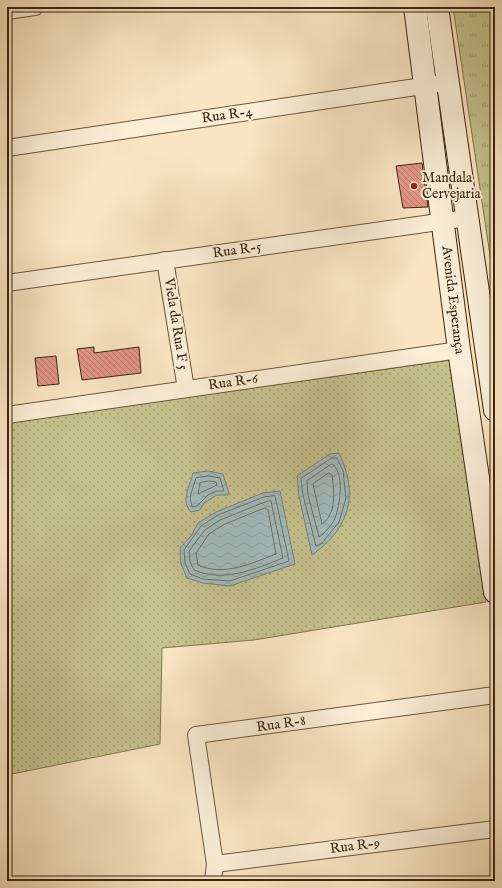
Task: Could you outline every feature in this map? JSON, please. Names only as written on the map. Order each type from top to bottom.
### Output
[{"type":"main road","name":"Avenida Esperança","points":[[415,7],[459,350],[495,592]]},
{"type":"main road","name":"Avenida Esperança","points":[[437,7],[495,410]]},
{"type":"street","points":[[7,11],[35,7]]},
{"type":"street","name":"Rua R-4","points":[[7,148],[448,82]]},
{"type":"street","name":"Rua R-5","points":[[7,283],[467,218]]},
{"type":"street","name":"Viela da Rua F 5","points":[[165,260],[186,389]]},
{"type":"street","name":"Rua R-6","points":[[7,415],[459,350]]},
{"type":"street","name":"Rua R-8","points":[[214,864],[196,735],[495,695]]},
{"type":"street","name":"Rua R-9","points":[[214,864],[495,829]]},
{"type":"street","points":[[213,881],[214,864]]},
{"type":"green space","points":[[453,7],[495,7],[495,289]]},
{"type":"green space","points":[[450,360],[486,602],[254,640],[162,648],[160,744],[7,775],[7,422]]},
{"type":"water","points":[[339,453],[349,482],[347,509],[343,522],[335,533],[325,545],[312,555],[299,496],[297,476],[330,454]]},
{"type":"water","points":[[208,471],[223,474],[229,493],[228,495],[217,495],[204,503],[200,510],[191,512],[186,503],[186,498],[193,473]]},
{"type":"water","points":[[280,491],[295,564],[230,586],[203,583],[187,578],[181,564],[180,548],[191,536],[198,523],[216,512],[263,493]]},
{"type":"building","name":"Mandala Cervejaria","points":[[422,163],[428,207],[403,208],[396,166]]},
{"type":"building","points":[[94,347],[94,353],[139,347],[141,373],[82,380],[77,349]]},
{"type":"building","points":[[56,356],[59,384],[38,386],[35,358]]},
{"type":"place","name":"Mandala Cervejaria","points":[[414,186]]}]
